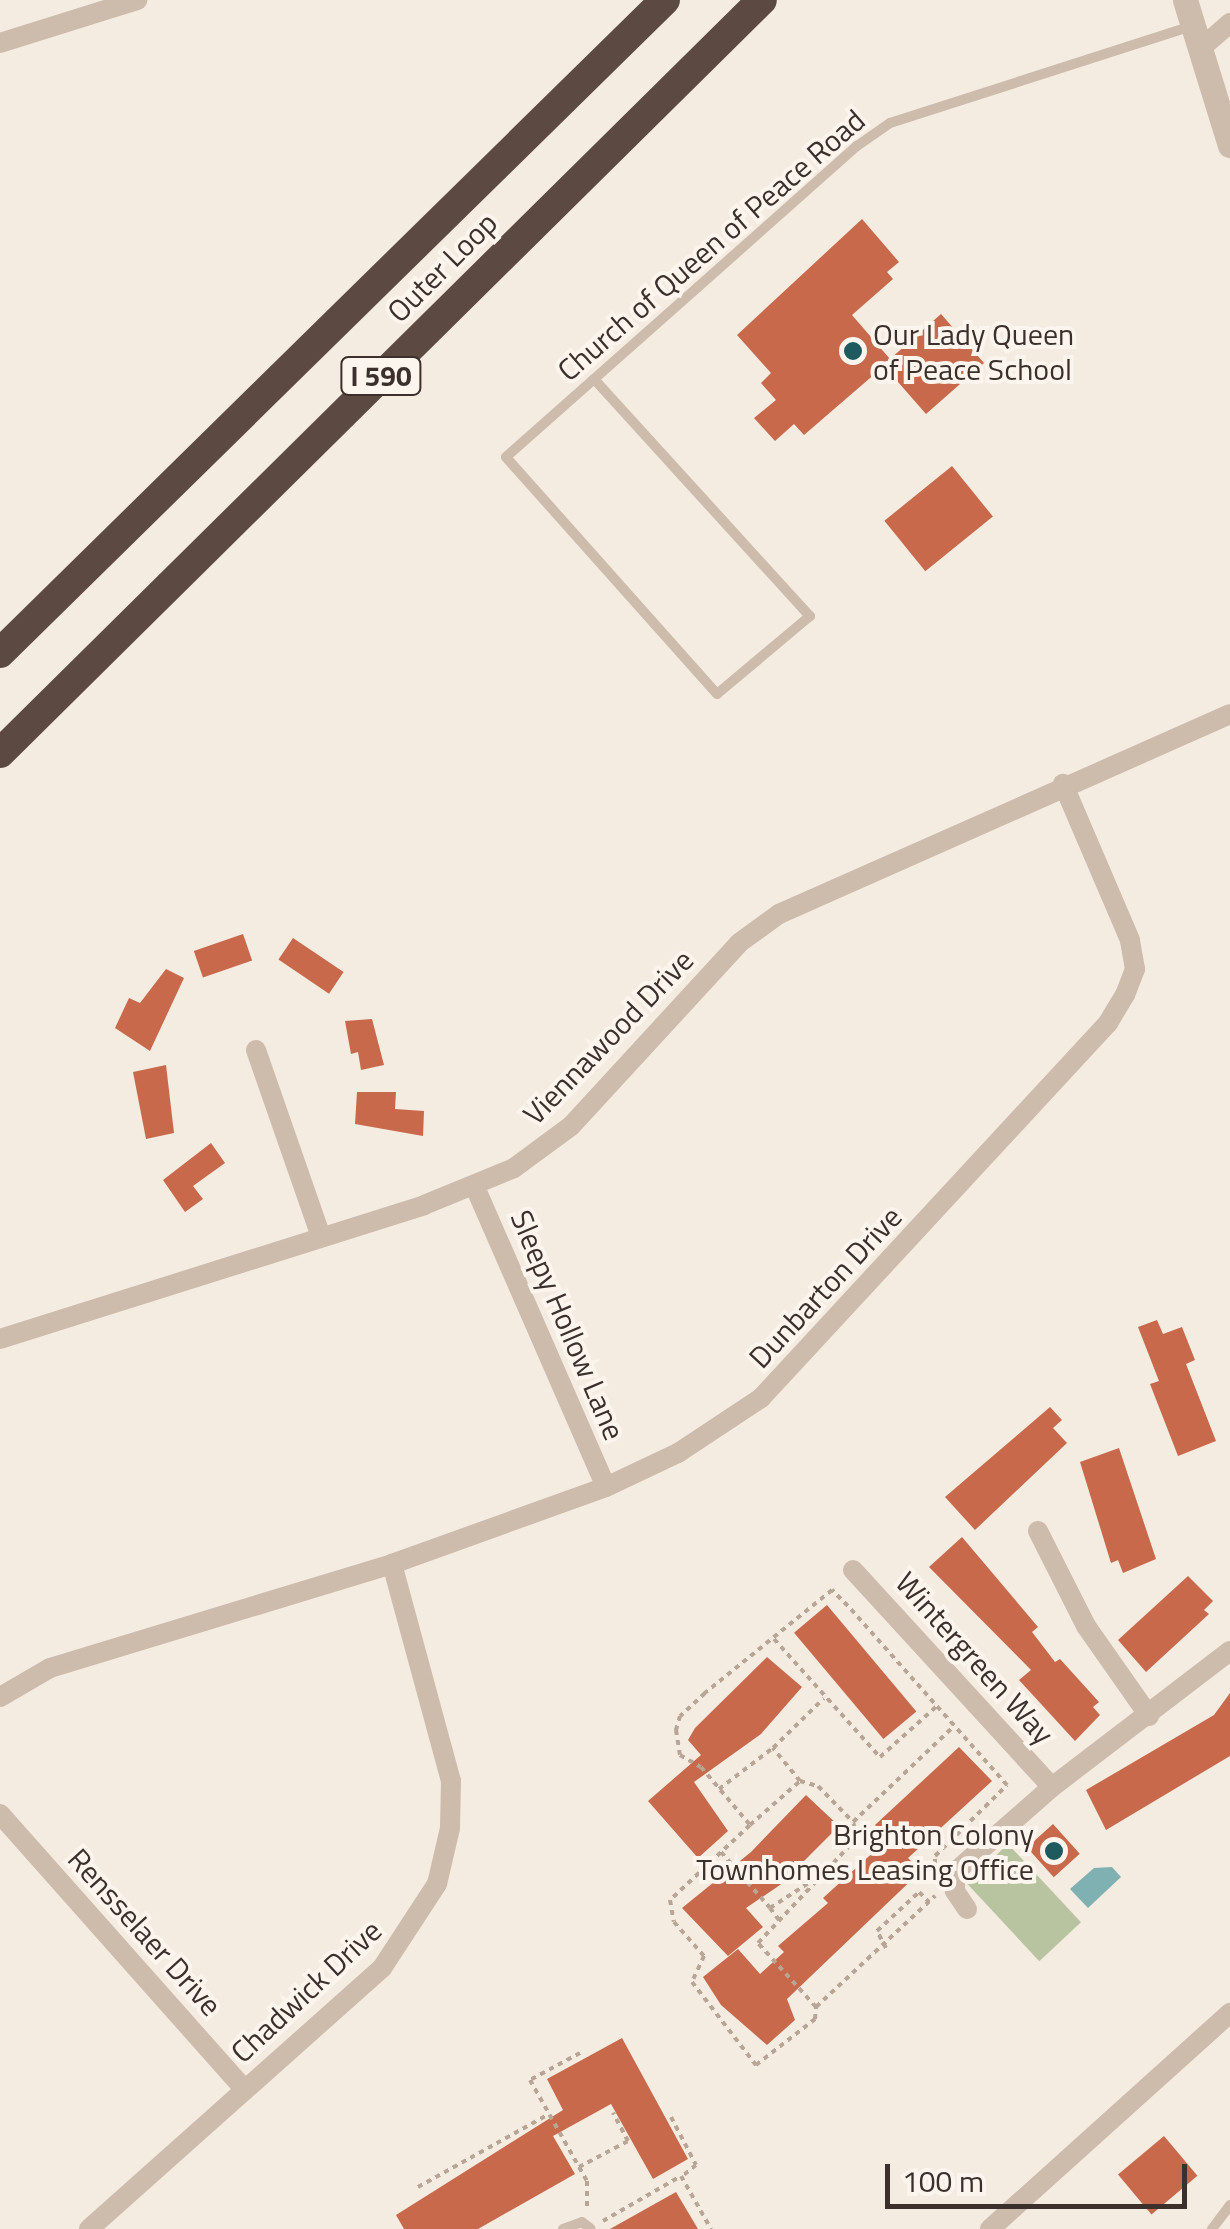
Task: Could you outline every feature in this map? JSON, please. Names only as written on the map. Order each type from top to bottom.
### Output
[{"type":"highway","name":"Outer Loop","points":[[0,653],[666,0]]},
{"type":"highway","name":"Outer Loop","points":[[0,752],[762,0]]},
{"type":"street","points":[[0,42],[137,0]]},
{"type":"street","points":[[1185,0],[1230,145]]},
{"type":"street","points":[[1197,37],[1230,23]]},
{"type":"street","name":"Viennawood Drive","points":[[0,1339],[476,1187],[571,1126],[739,943],[778,914],[1063,784],[1230,714]]},
{"type":"street","name":"Dunbarton Drive","points":[[0,1697],[50,1668],[392,1564],[606,1487],[723,1426],[799,1363],[1108,1023],[1135,969],[1130,940],[1063,784]]},
{"type":"street","points":[[256,1050],[321,1237]]},
{"type":"street","name":"Sleepy Hollow Lane","points":[[476,1187],[606,1487]]},
{"type":"street","points":[[1038,1531],[1086,1626],[1149,1716]]},
{"type":"street","name":"Chadwick Drive","points":[[89,2229],[382,1968],[417,1922],[446,1855],[452,1805],[448,1758],[392,1564]]},
{"type":"street","name":"Wintergreen Way","points":[[854,1570],[1052,1787]]},
{"type":"street","name":"Wintergreen Way","points":[[967,1909],[956,1891],[954,1872],[1052,1787],[1230,1651]]},
{"type":"street","name":"Rensselaer Drive","points":[[0,1814],[245,2090]]},
{"type":"street","points":[[995,2227],[1230,2014]]},
{"type":"lane","name":"Church of Queen of Peace Road","points":[[594,379],[810,616],[717,694],[506,457],[594,379],[890,123],[927,106],[1197,37]]},
{"type":"lane","points":[[1212,2229],[1230,2206]]},
{"type":"lane","points":[[563,2229],[588,2226]]},
{"type":"path","points":[[750,1825],[719,1788],[680,1755],[680,1716],[832,1590],[1007,1789],[934,1856],[937,1874]]},
{"type":"path","points":[[773,1638],[880,1757],[937,1706]]},
{"type":"path","points":[[719,1788],[773,1748],[824,1698]]},
{"type":"path","points":[[853,1822],[954,1726]]},
{"type":"path","points":[[770,1908],[810,1882],[857,1838],[853,1822],[818,1786],[800,1780],[773,1748]]},
{"type":"path","points":[[762,2072],[707,2007],[692,1982],[704,1956],[674,1922],[672,1894],[800,1780]]},
{"type":"path","points":[[721,1852],[780,1920]]},
{"type":"path","points":[[810,1882],[802,1901],[758,1943],[816,2008]]},
{"type":"path","points":[[884,1946],[878,1932],[919,1892],[930,1902]]},
{"type":"path","points":[[760,2065],[815,2019],[816,2008],[939,1893]]},
{"type":"path","points":[[580,2053],[530,2080],[579,2167],[590,2196],[588,2226]]},
{"type":"path","points":[[579,2167],[628,2142],[613,2113]]},
{"type":"path","points":[[418,2188],[550,2114]]},
{"type":"path","points":[[588,2226],[681,2177],[696,2164],[671,2117]]},
{"type":"path","points":[[681,2177],[711,2229]]},
{"type":"green space","points":[[1008,1844],[1081,1922],[1039,1961],[966,1883]]},
{"type":"water","points":[[1112,1867],[1121,1877],[1088,1908],[1070,1889],[1094,1868]]},
{"type":"building","points":[[862,219],[899,262],[887,272],[893,279],[852,315],[890,359],[941,314],[984,363],[926,414],[884,366],[804,435],[794,424],[775,441],[754,418],[776,400],[761,383],[771,373],[737,335]]},
{"type":"building","points":[[952,466],[993,517],[925,571],[884,521]]},
{"type":"building","points":[[243,934],[252,960],[203,977],[194,951]]},
{"type":"building","points":[[293,938],[344,972],[329,994],[278,960]]},
{"type":"building","points":[[166,969],[184,978],[150,1051],[115,1028],[129,998],[140,1003]]},
{"type":"building","points":[[372,1019],[384,1065],[361,1070],[358,1052],[351,1054],[345,1021]]},
{"type":"building","points":[[166,1065],[174,1133],[146,1139],[133,1072]]},
{"type":"building","points":[[357,1092],[396,1092],[395,1109],[424,1111],[423,1136],[355,1124]]},
{"type":"building","points":[[211,1143],[225,1163],[193,1186],[203,1199],[185,1212],[163,1180]]},
{"type":"building","points":[[1157,1320],[1163,1334],[1182,1327],[1195,1360],[1186,1364],[1216,1441],[1178,1456],[1150,1384],[1159,1381],[1138,1327]]},
{"type":"building","points":[[1050,1407],[1062,1420],[1053,1428],[1067,1443],[975,1530],[945,1497]]},
{"type":"building","points":[[1119,1448],[1156,1559],[1123,1573],[1118,1560],[1111,1563],[1080,1462]]},
{"type":"building","points":[[962,1537],[1038,1627],[1032,1632],[1055,1662],[1060,1659],[1099,1702],[1093,1707],[1100,1715],[1075,1741],[1019,1680],[1031,1670],[929,1567]]},
{"type":"building","points":[[1188,1576],[1213,1601],[1204,1610],[1209,1614],[1146,1672],[1118,1640]]},
{"type":"building","points":[[827,1605],[916,1711],[883,1739],[794,1633]]},
{"type":"building","points":[[767,1657],[802,1687],[761,1734],[694,1782],[728,1831],[698,1858],[648,1801],[701,1755],[688,1740],[695,1728]]},
{"type":"building","points":[[1230,1693],[1230,1756],[1106,1830],[1086,1790],[1214,1715]]},
{"type":"building","points":[[959,1747],[992,1781],[908,1858],[921,1871],[787,1999],[795,2020],[767,2045],[721,2005],[703,1977],[738,1949],[760,1974],[784,1952],[778,1946],[828,1903],[823,1898],[889,1838],[875,1825]]},
{"type":"building","points":[[806,1795],[839,1826],[780,1885],[746,1908],[763,1927],[728,1956],[682,1908],[751,1852]]},
{"type":"building","name":"Brighton Colony Townhomes Leasing Office","points":[[1053,1824],[1080,1854],[1054,1877],[1027,1847]]},
{"type":"building","points":[[622,2038],[688,2159],[653,2179],[611,2104],[553,2136],[575,2174],[478,2229],[404,2229],[396,2215],[563,2110],[547,2079]]},
{"type":"building","points":[[1164,2136],[1197,2176],[1151,2214],[1118,2175]]},
{"type":"building","points":[[676,2192],[698,2229],[610,2229]]},
{"type":"place","name":"Our Lady Queen of Peace School","points":[[853,351]]},
{"type":"place","name":"Brighton Colony Townhomes Leasing Office","points":[[1054,1851]]}]
